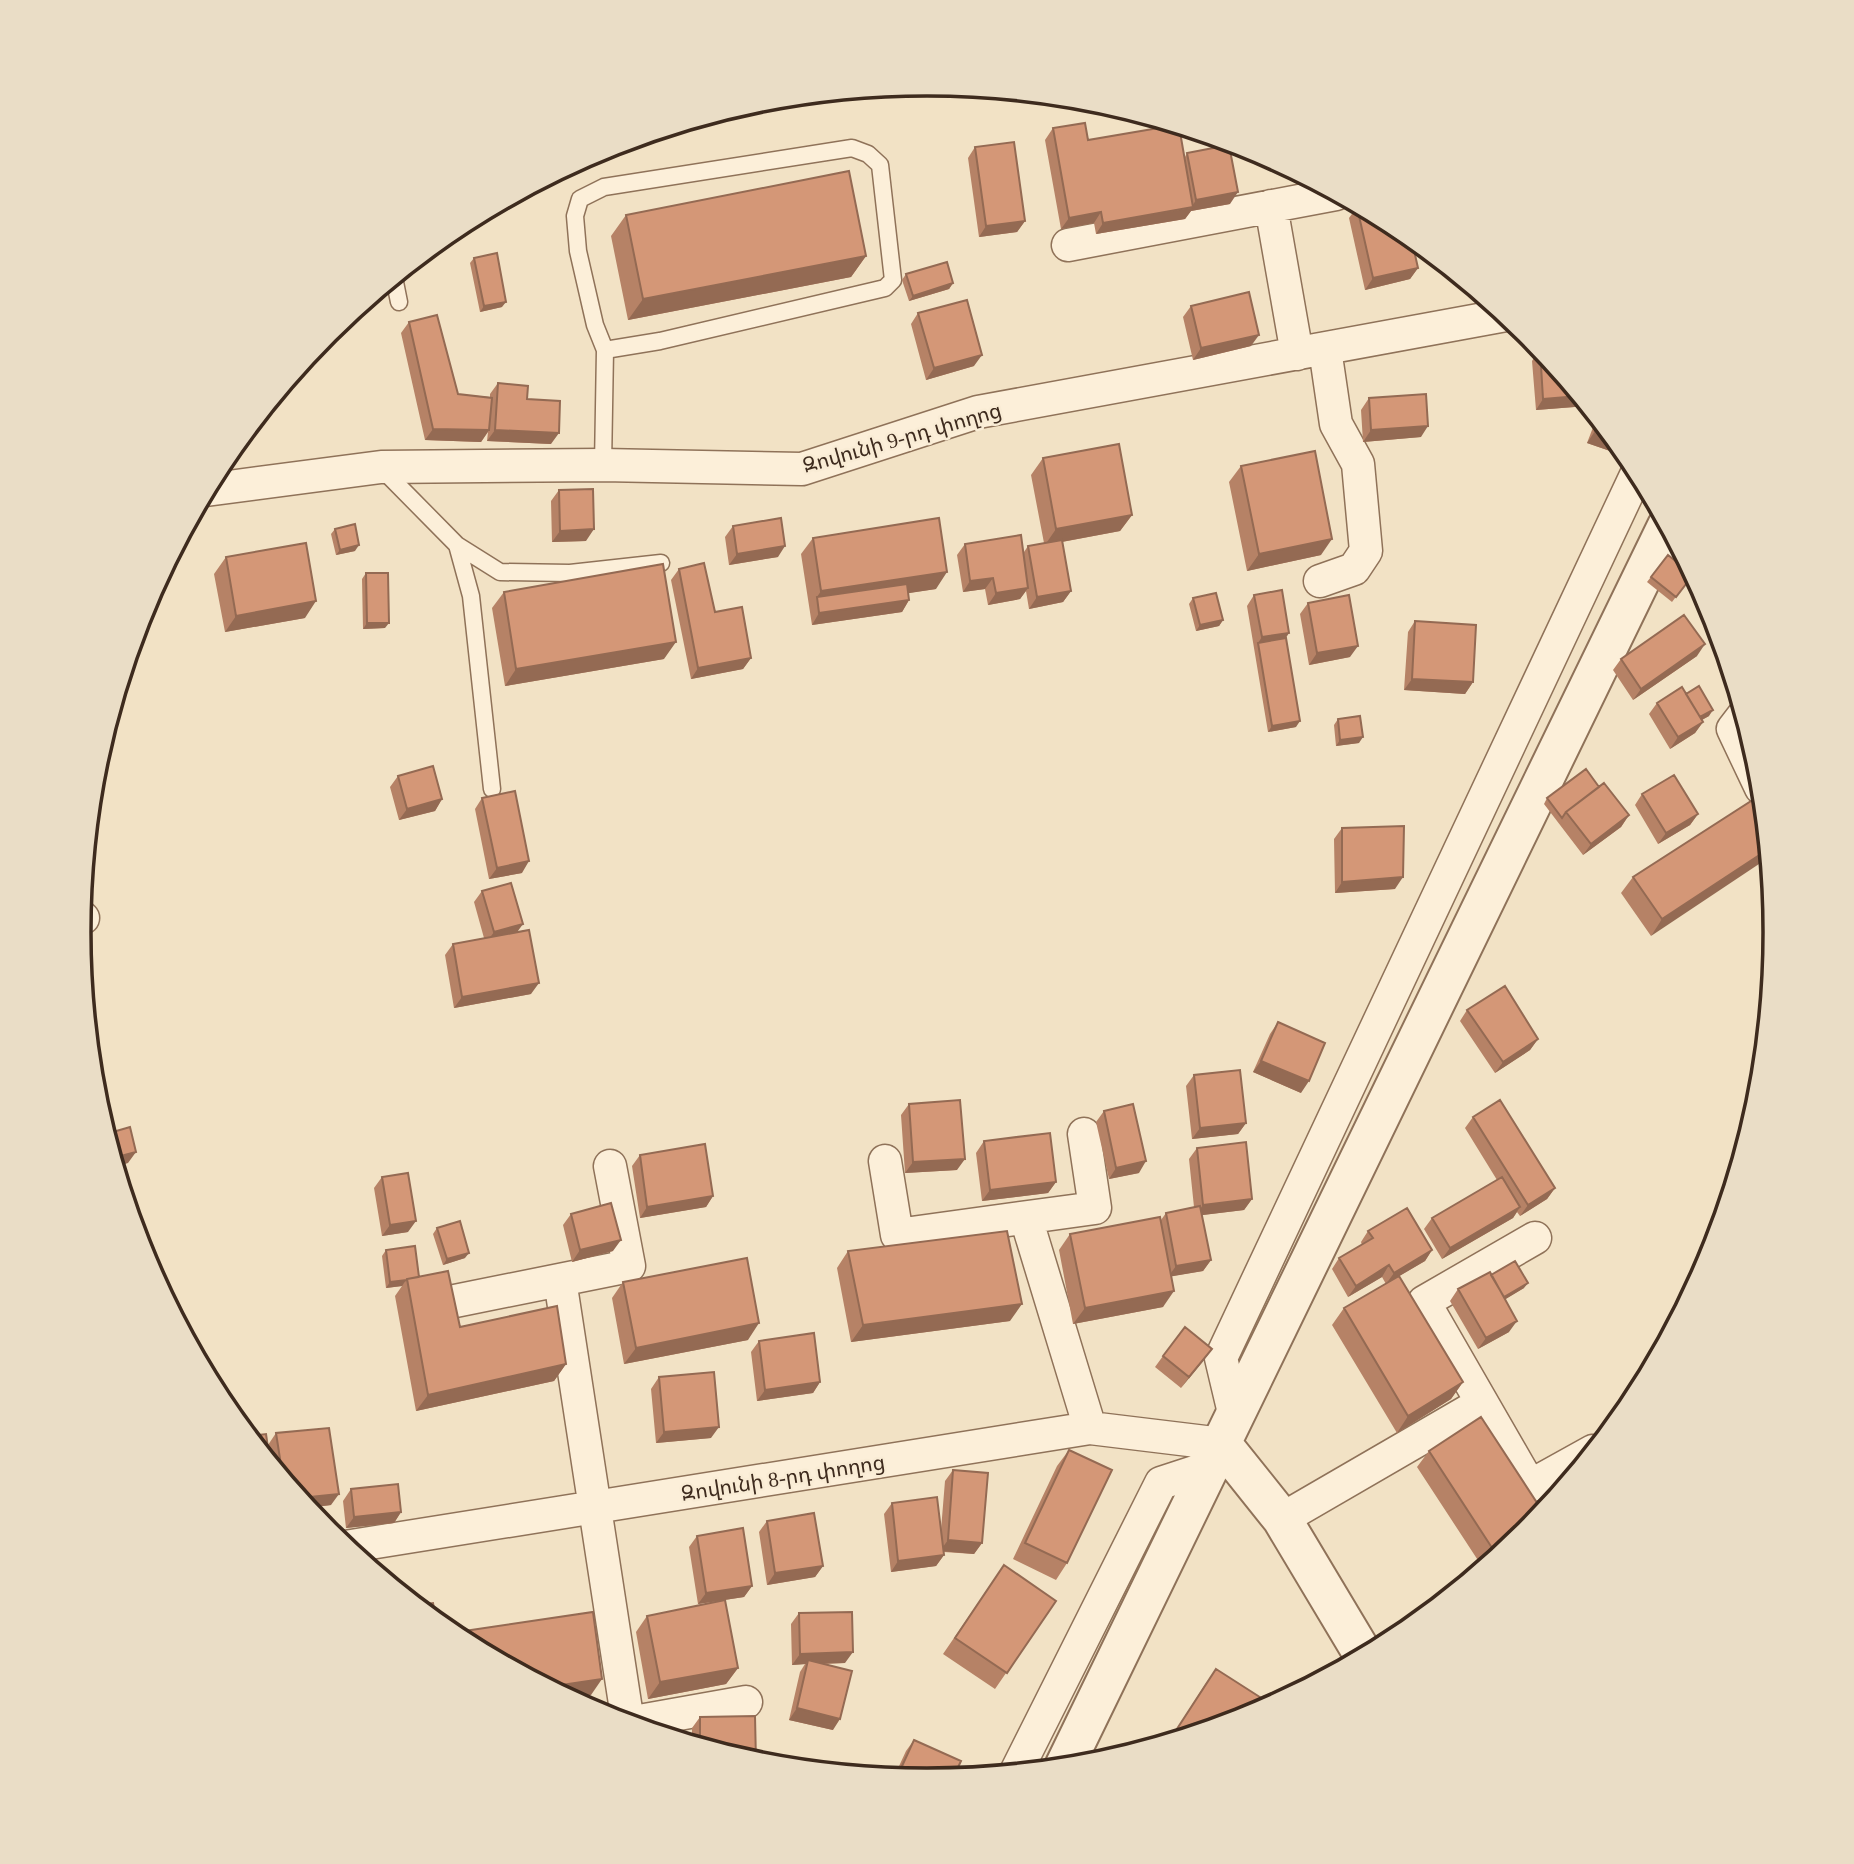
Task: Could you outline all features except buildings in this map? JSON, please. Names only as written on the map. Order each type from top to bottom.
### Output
[{"type":"street","points":[[1068,245],[1323,196]]},
{"type":"street","points":[[1271,206],[1311,351],[1336,424],[1359,464],[1366,551],[1354,569],[1320,581]]},
{"type":"street","name":"Զովունի 9-րդ փողոց","points":[[219,488],[381,467],[603,465],[802,469],[978,412],[1493,317]]},
{"type":"street","points":[[1359,1647],[1282,1519],[1222,1443],[1221,1358],[1632,484]]},
{"type":"street","points":[[1070,1755],[1663,535]]},
{"type":"street","points":[[1737,725],[1734,729],[1742,746]]},
{"type":"street","points":[[885,1161],[897,1235],[1026,1218],[1095,1208],[1084,1134]]},
{"type":"street","points":[[454,1301],[629,1266],[610,1166]]},
{"type":"street","points":[[1026,1218],[1090,1428]]},
{"type":"street","points":[[1535,1238],[1424,1302],[1530,1486],[1573,1462]]},
{"type":"street","points":[[560,1280],[626,1712]]},
{"type":"street","points":[[1282,1519],[1482,1403]]},
{"type":"street","name":"Զովունի 8-րդ փողոց","points":[[359,1545],[1090,1428],[1222,1443]]},
{"type":"street","points":[[1021,1762],[1161,1483],[1222,1443]]},
{"type":"street","points":[[647,1720],[746,1702]]},
{"type":"lane","points":[[603,465],[605,350],[595,325],[578,251],[575,216],[580,199],[604,187],[852,148],[868,154],[880,165],[893,280],[885,288],[660,341],[605,350]]},
{"type":"lane","points":[[396,287],[399,302]]},
{"type":"lane","points":[[381,467],[457,545],[500,572],[570,573],[661,563]]},
{"type":"lane","points":[[457,545],[471,596],[492,789]]}]
